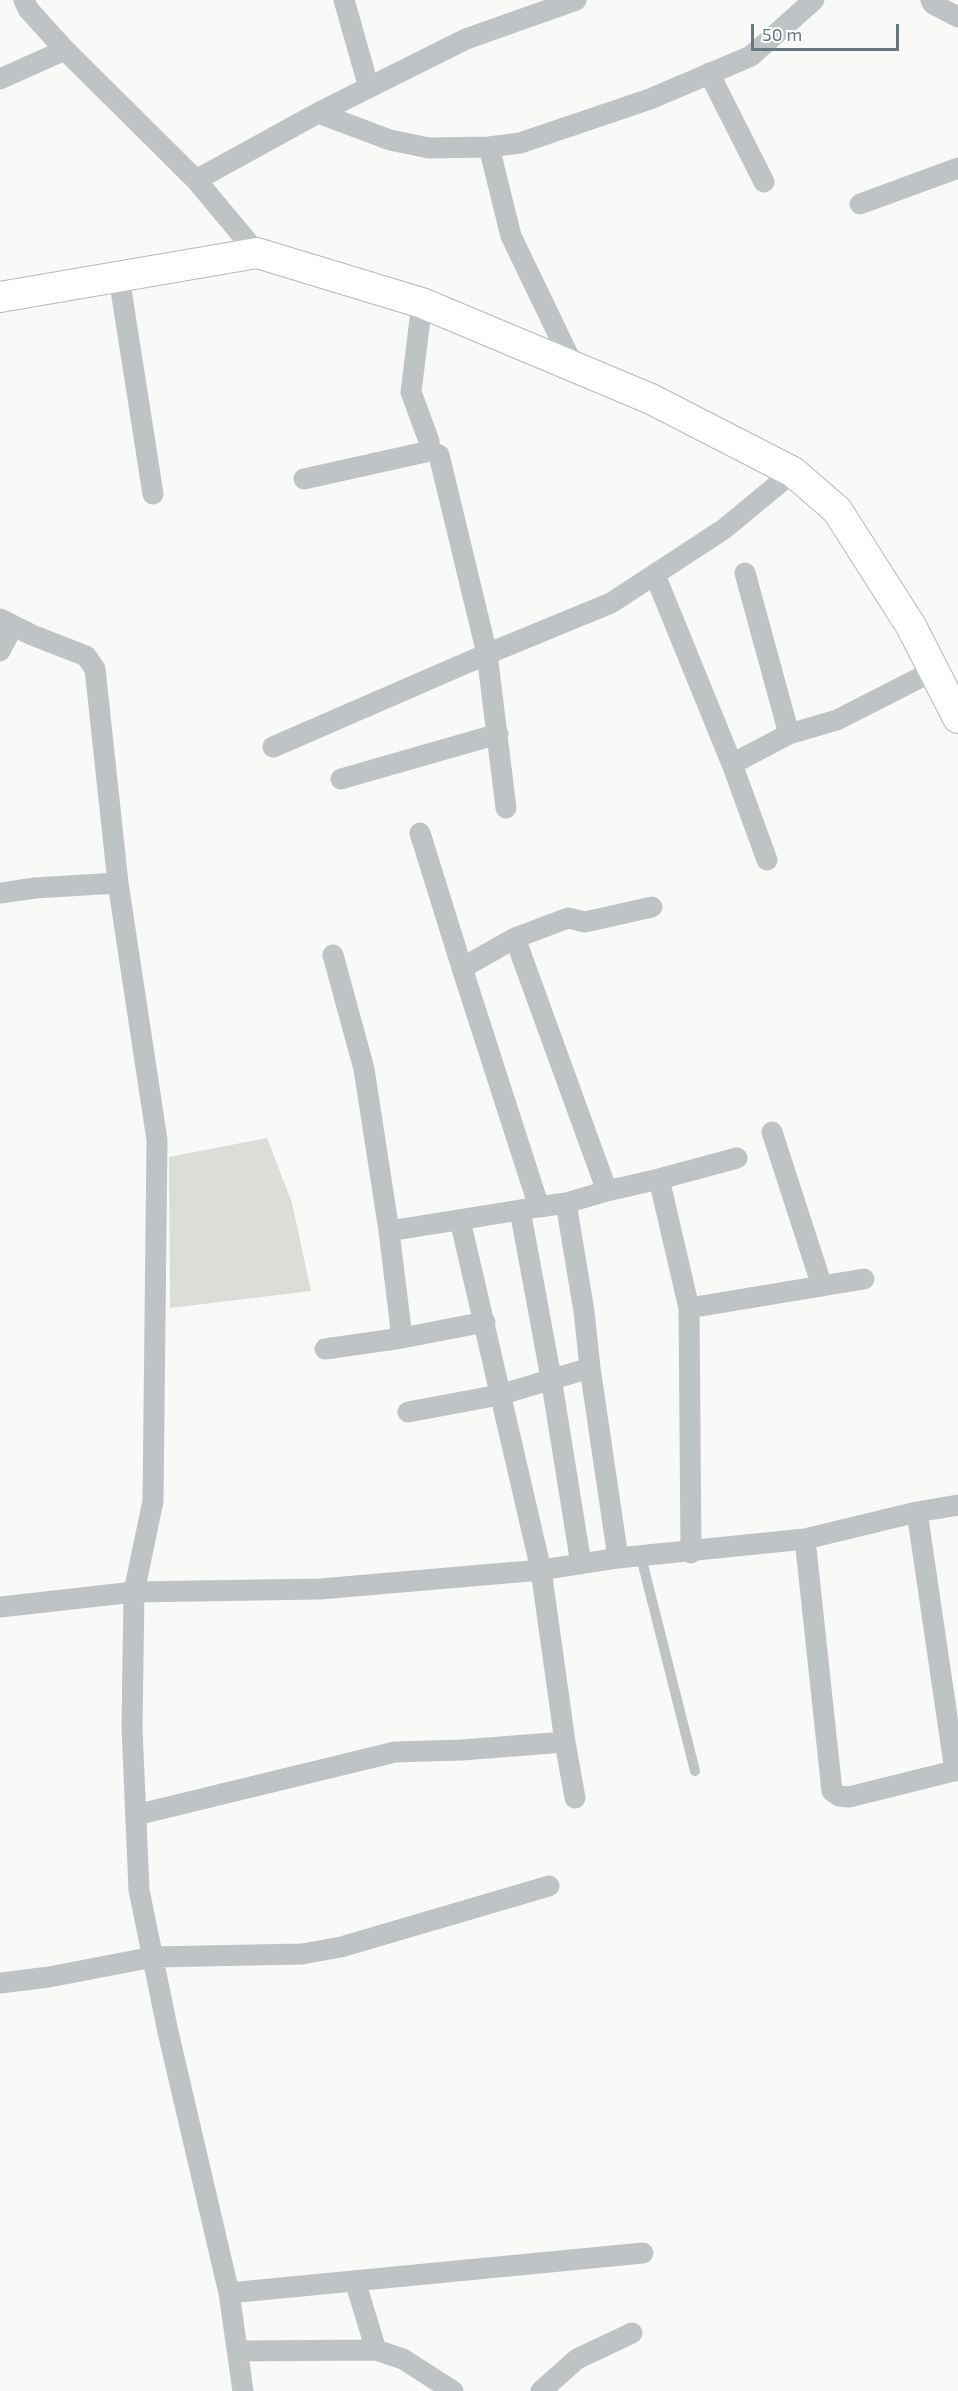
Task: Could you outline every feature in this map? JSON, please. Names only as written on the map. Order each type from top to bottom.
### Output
[{"type":"street","points":[[24,0],[28,9],[65,50],[196,180],[257,253]]},
{"type":"street","points":[[344,0],[369,88]]},
{"type":"street","points":[[196,180],[318,113],[466,39],[576,0]]},
{"type":"street","points":[[318,113],[390,140],[429,148],[489,147],[520,143],[650,99],[751,56],[814,0]]},
{"type":"street","points":[[931,0],[933,4],[958,17]]},
{"type":"street","points":[[0,79],[65,50]]},
{"type":"street","points":[[710,73],[764,182]]},
{"type":"street","points":[[489,147],[511,236],[574,367]]},
{"type":"street","points":[[860,204],[958,168]]},
{"type":"street","points":[[0,297],[257,253],[422,303],[651,399],[793,472],[837,510],[911,626],[933,671],[955,705]]},
{"type":"street","points":[[119,277],[153,494]]},
{"type":"street","points":[[422,303],[411,392],[429,441],[430,451]]},
{"type":"street","points":[[304,479],[430,451],[439,455],[487,654],[506,808]]},
{"type":"street","points":[[273,747],[611,603],[723,529],[793,472]]},
{"type":"street","points":[[745,573],[789,734]]},
{"type":"street","points":[[655,575],[732,764],[767,860]]},
{"type":"street","points":[[0,651],[7,622],[86,656],[95,669],[118,883],[157,1140],[153,1501],[134,1592],[132,1728],[139,1890],[168,2032],[229,2293],[243,2391]]},
{"type":"street","points":[[732,764],[789,734],[837,720],[933,671]]},
{"type":"street","points":[[341,779],[498,734]]},
{"type":"street","points":[[420,833],[462,968],[530,1208],[551,1378],[581,1564]]},
{"type":"street","points":[[0,893],[35,888],[118,883]]},
{"type":"street","points":[[462,968],[515,938],[568,918],[585,922],[652,907]]},
{"type":"street","points":[[515,938],[607,1191]]},
{"type":"street","points":[[333,955],[364,1070],[389,1231],[402,1338]]},
{"type":"street","points":[[772,1132],[822,1286]]},
{"type":"street","points":[[389,1231],[566,1203],[736,1158]]},
{"type":"street","points":[[659,1179],[689,1308],[691,1552]]},
{"type":"street","points":[[566,1203],[584,1311],[590,1368],[618,1558]]},
{"type":"street","points":[[460,1220],[541,1570],[575,1798]]},
{"type":"street","points":[[689,1308],[864,1279]]},
{"type":"street","points":[[325,1349],[402,1338],[485,1322]]},
{"type":"street","points":[[408,1412],[499,1395],[590,1368]]},
{"type":"street","points":[[0,1607],[134,1592],[320,1589],[541,1570],[618,1558],[805,1539],[917,1512],[958,1505]]},
{"type":"street","points":[[805,1539],[832,1791],[839,1796],[849,1797],[956,1771],[917,1512]]},
{"type":"street","points":[[136,1815],[395,1752],[462,1750],[565,1742]]},
{"type":"street","points":[[0,1983],[49,1977],[153,1957],[302,1954],[341,1947],[549,1886]]},
{"type":"street","points":[[229,2293],[643,2253]]},
{"type":"street","points":[[355,2281],[376,2350]]},
{"type":"street","points":[[541,2391],[577,2359],[632,2332]]},
{"type":"street","points":[[237,2351],[376,2350],[403,2359],[453,2391]]},
{"type":"lane","points":[[641,1557],[695,1771]]},
{"type":"shaded area","points":[[267,1138],[292,1203],[311,1291],[170,1308],[169,1157]]}]
